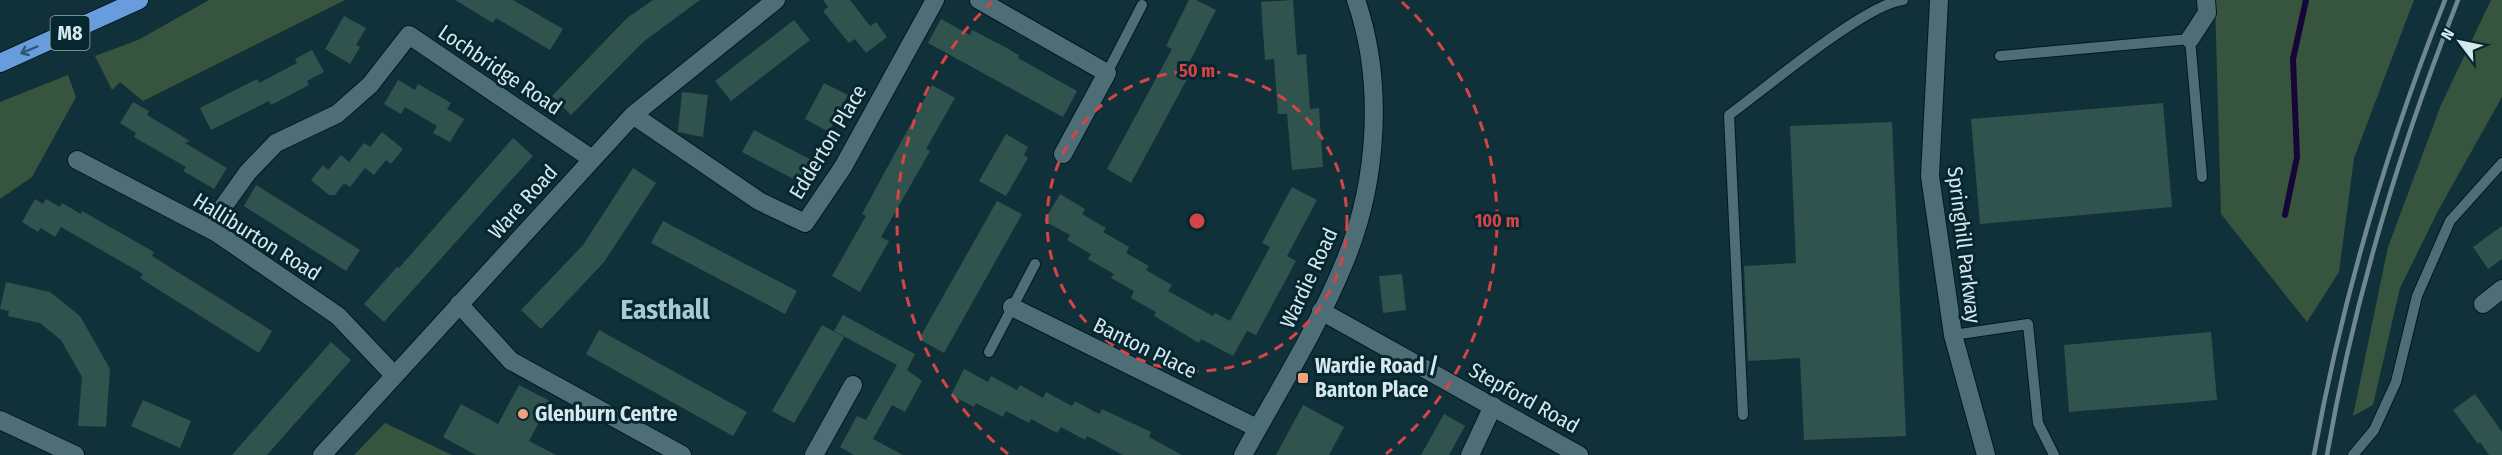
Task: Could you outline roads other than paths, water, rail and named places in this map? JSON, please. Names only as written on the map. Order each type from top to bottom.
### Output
[{"type":"highway","name":"M8","points":[[0,63],[139,0]]},
{"type":"street","name":"Ware Road","points":[[322,455],[633,115],[776,0]]},
{"type":"street","name":"Edderton Place","points":[[633,115],[759,201],[805,223],[843,167],[935,0]]},
{"type":"street","points":[[979,0],[1107,73],[1063,154]]},
{"type":"street","name":"Wardie Road","points":[[1243,455],[1346,260],[1366,189],[1373,106],[1370,59],[1363,19],[1356,0]]},
{"type":"street","name":"Springhill Parkway","points":[[1939,0],[1930,176],[1953,335],[1986,455]]},
{"type":"street","points":[[2190,39],[2207,13],[2206,0]]},
{"type":"street","name":"Lochbridge Road","points":[[208,228],[248,172],[276,143],[337,114],[370,85],[409,35],[592,159]]},
{"type":"street","name":"Halliburton Road","points":[[77,160],[208,228],[338,316],[394,375]]},
{"type":"street","points":[[2483,304],[2502,289]]},
{"type":"street","points":[[459,304],[511,361],[682,455]]},
{"type":"street","name":"Banton Place","points":[[1012,307],[1257,428]]},
{"type":"street","name":"Stepford Road","points":[[1321,311],[1579,455]]},
{"type":"street","points":[[814,455],[853,385]]},
{"type":"street","points":[[1470,455],[1493,406]]},
{"type":"street","points":[[2,427],[75,455]]},
{"type":"lane","points":[[1743,415],[1729,116],[1865,15],[1894,1],[1903,0]]},
{"type":"lane","points":[[1107,73],[1142,5]]},
{"type":"lane","points":[[2000,56],[2190,39],[2202,177]]},
{"type":"lane","points":[[2353,455],[2374,430],[2396,382],[2417,296],[2450,221],[2502,163]]},
{"type":"lane","points":[[989,352],[1035,264]]},
{"type":"lane","points":[[1953,335],[2028,324],[2038,423],[2054,455]]},
{"type":"waterway","points":[[2285,215],[2297,157],[2293,59],[2306,0]]},
{"type":"railway","points":[[2314,455],[2338,339],[2368,224],[2404,111],[2445,0]]},
{"type":"railway","points":[[2327,455],[2351,339],[2381,224],[2417,111],[2458,0]]},
{"type":"place","name":"Wardie Road / Banton Place","points":[[1303,378]]},
{"type":"place","name":"Glenburn Centre","points":[[523,414]]},
{"type":"district","name":"Easthall","points":[[665,310]]}]
